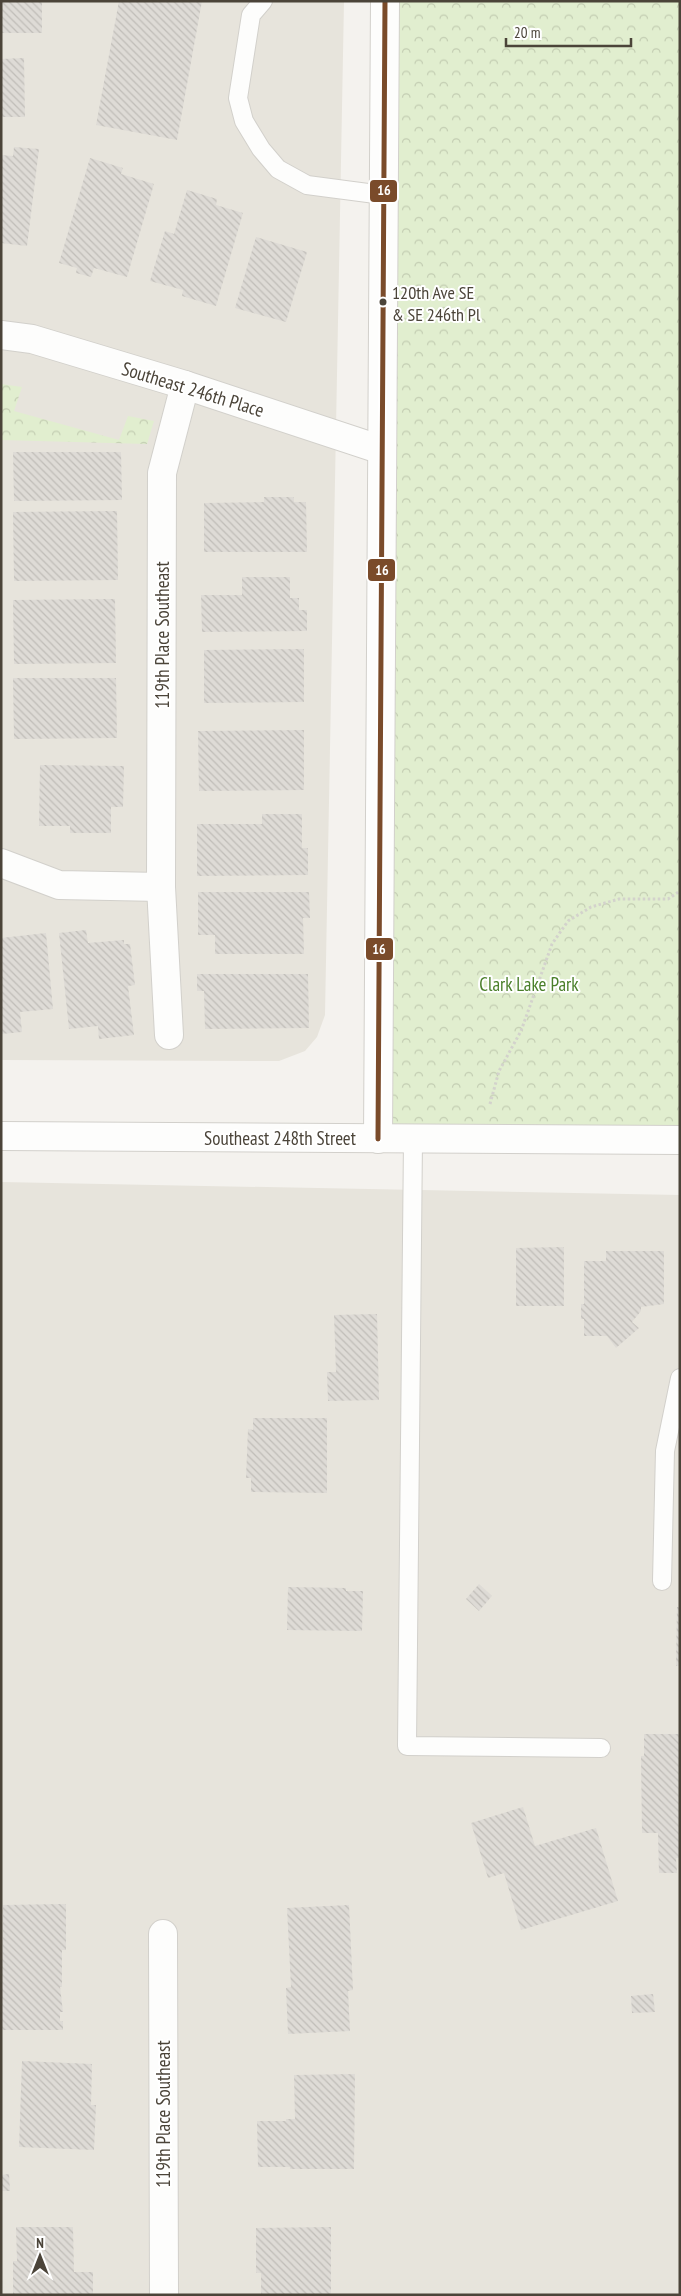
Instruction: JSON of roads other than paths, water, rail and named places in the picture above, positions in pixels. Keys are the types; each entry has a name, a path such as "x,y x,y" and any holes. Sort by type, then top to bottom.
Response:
{"street":[{"path":"378,1139 385,1"},
{"name":"Southeast 246th Place","path":"1,335 32,339 185,385 382,450"},
{"name":"119th Place Southeast","path":"169,1035 161,887 162,472 185,385"},
{"path":"1,863 58,885 161,887"},
{"name":"Southeast 248th Street","path":"1,1136 680,1140"},
{"name":"119th Place Southeast","path":"163,1934 164,2295"}],"lane":[{"path":"263,1 251,15 238,98 244,121 260,150 278,169 307,185 383,195"},
{"path":"413,1139 407,1746 601,1748"},
{"path":"662,1581 664,1451 680,1378"}],"place":[{"name":"120th Ave SE & SE 246th Pl","path":"383,302"}],"park label":[{"name":"Clark Lake Park","path":"529,984"}]}
